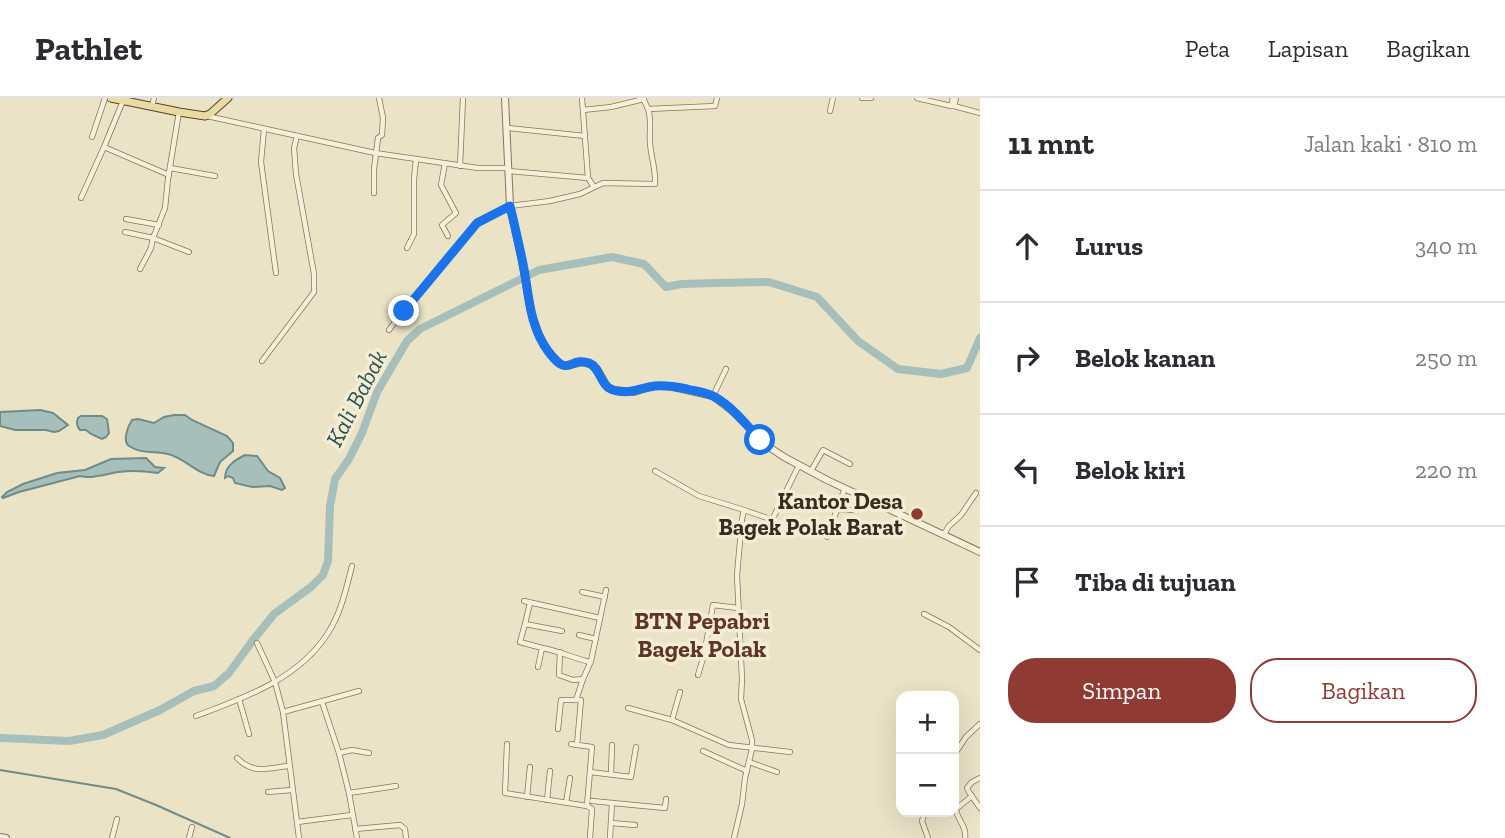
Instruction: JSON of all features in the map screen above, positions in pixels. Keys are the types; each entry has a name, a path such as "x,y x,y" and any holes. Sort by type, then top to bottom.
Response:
{"main road":[{"path":"111,98 153,102 179,112 205,116 228,98"}],"street":[{"path":"92,136 104,98"},
{"path":"460,166 463,98"},
{"path":"505,98 510,206 531,312 547,350 562,365 582,362 590,364 597,369 608,388 614,390 634,392 653,386 669,386 713,396 769,447 799,466 980,552"},
{"path":"582,98 588,178 594,187"},
{"path":"648,109 715,107 717,98"},
{"path":"830,111 833,98"},
{"path":"862,98 871,98"},
{"path":"917,98 980,113"},
{"path":"953,106 955,98"},
{"path":"389,330 477,223 510,206 570,197 609,183 655,184 650,140 651,120 644,99 583,110"},
{"path":"374,193 375,153 378,138 382,135 383,118 379,100"},
{"path":"81,198 123,101"},
{"path":"140,269 165,208 179,112"},
{"path":"205,116 375,153 460,166 588,178"},
{"path":"507,128 585,136"},
{"path":"264,129 261,162 276,273"},
{"path":"262,361 314,292 314,274 296,174 294,148 297,136"},
{"path":"104,147 170,171 215,176"},
{"path":"407,248 414,235 416,159"},
{"path":"445,163 440,185 456,213 442,225 448,236"},
{"path":"126,219 159,225"},
{"path":"125,232 153,238 189,252"},
{"path":"713,396 726,369"},
{"path":"811,471 823,450 850,464"},
{"path":"655,471 699,496 771,519 799,466"},
{"path":"827,537 845,488"},
{"path":"944,534 976,493"},
{"path":"734,838 752,749 751,732 741,705 738,565 744,510"},
{"path":"836,510 852,510"},
{"path":"196,716 275,682 312,653 329,632 344,596 352,566"},
{"path":"576,700 590,662 606,590"},
{"path":"582,592 605,597"},
{"path":"590,662 520,642 527,602 600,618"},
{"path":"698,676 713,605 738,608"},
{"path":"924,614 950,626 980,650"},
{"path":"524,624 562,631"},
{"path":"579,635 596,639"},
{"path":"257,643 275,682 283,712 299,838"},
{"path":"538,667 542,648"},
{"path":"561,652 559,675 573,680 583,679"},
{"path":"283,712 359,691"},
{"path":"672,720 680,692"},
{"path":"239,699 250,734"},
{"path":"558,729 561,700 581,700 574,744 592,747 587,806"},
{"path":"322,702 339,753 357,838"},
{"path":"628,708 672,720 724,744 790,752"},
{"path":"955,754 966,737 980,724"},
{"path":"507,744 505,793 587,806 592,809 590,838"},
{"path":"611,774 612,745"},
{"path":"590,772 631,777 636,747"},
{"path":"339,753 352,750 369,753"},
{"path":"703,751 747,771"},
{"path":"237,758 253,769 289,766"},
{"path":"749,762 777,772"},
{"path":"527,796 530,767"},
{"path":"547,800 550,771"},
{"path":"566,803 570,778"},
{"path":"980,778 968,786 968,792 980,808"},
{"path":"349,793 396,786"},
{"path":"268,792 292,790"},
{"path":"965,838 965,829 956,809 972,796"},
{"path":"592,801 665,808 666,799"},
{"path":"610,838 612,803"},
{"path":"297,822 352,815"},
{"path":"923,817 922,821 928,838"},
{"path":"112,838 117,819"},
{"path":"611,823 635,825"},
{"path":"355,829 400,825 405,829 406,838"},
{"path":"189,838 192,827"},
{"path":"0,837 6,838"}],"water":[{"path":"40,410 53,413 68,425 54,432 15,430 0,426 0,412"},
{"path":"174,415 185,415 227,436 233,443 233,451 220,462 214,476 174,456 138,450 127,444 126,433 132,420 154,423"},
{"path":"81,416 102,416 107,419 109,433 102,439 86,430 80,430 77,421"},
{"path":"245,455 257,456 268,471 280,478 285,488 252,487 235,483 233,478 228,476 225,478 234,461"},
{"path":"146,458 155,467 164,468 158,473 129,471 94,477 80,476 2,497 23,484 57,473 85,470 111,459"}],"waterway":[{"name":"Kali Babak","path":"0,738 69,741 103,735 160,710 194,691 214,686 229,673 274,614 323,575 328,561 330,506 335,479 349,459 377,392 407,341 420,329 539,270 612,257 644,264 666,287 682,284 769,282 817,297 858,341 898,369 941,374 967,368 980,338"},
{"path":"0,770 116,789 230,838"}],"place":[{"name":"Kantor Desa Bagek Polak Barat","path":"917,514"}],"district":[{"name":"BTN Pepabri Bagek Polak","path":"702,634"}],"route":[{"path":"404,311 477,223 510,206 533,321 547,350 560,365 587,362 597,369 608,388 614,390 634,392 653,386 669,386 713,396 730,409 760,440"}]}
